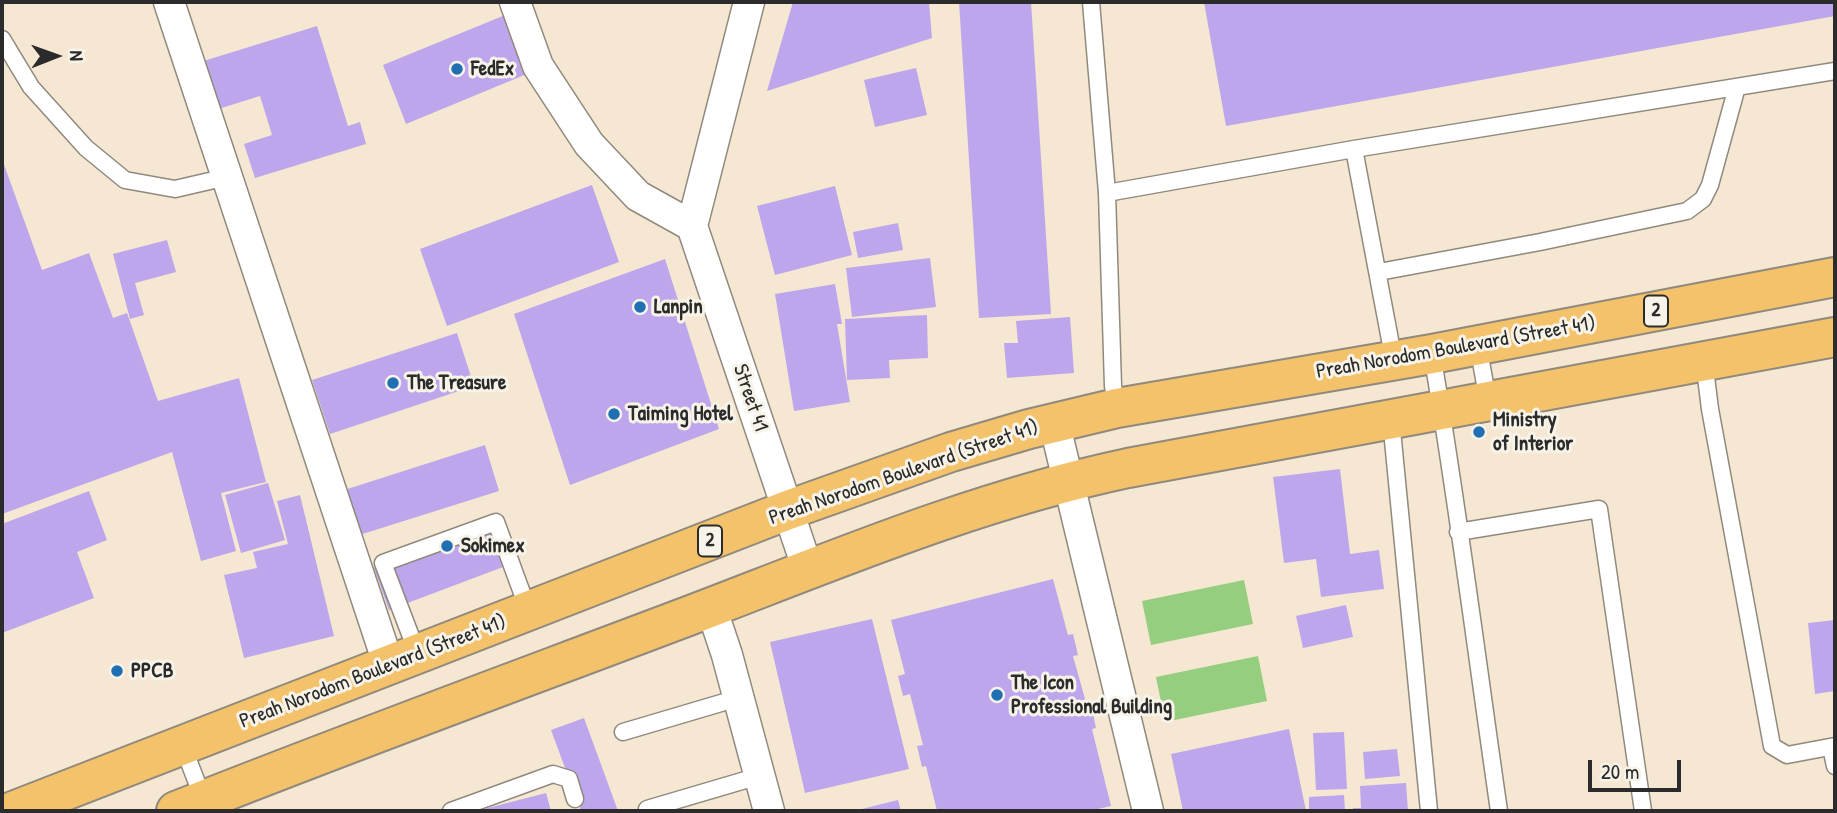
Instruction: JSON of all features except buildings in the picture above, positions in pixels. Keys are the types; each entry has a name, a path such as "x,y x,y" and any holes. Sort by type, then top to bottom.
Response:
{"main road":[{"name":"Preah Norodom Boulevard (Street 41)","path":"13,811 788,510 951,452 1054,422 1117,408 1394,361 1835,277"},
{"path":"196,808 808,570 975,509 1068,481 1835,337"}],"street":[{"path":"169,2 227,177 403,660"},
{"path":"515,2 538,66 589,144 638,196 692,226 750,2"},
{"name":"Street 41","path":"692,226 808,570"},
{"path":"1054,422 1148,811"},
{"path":"711,607 769,811"}],"lane":[{"path":"1091,2 1107,193 1113,386 1117,408"},
{"path":"2,39 32,87 86,148 125,180 175,189 227,177"},
{"path":"1107,193 1354,149 1835,71"},
{"path":"1378,272 1687,211 1703,199 1710,185 1737,87"},
{"path":"1354,149 1394,361"},
{"path":"1478,345 1488,401"},
{"path":"1432,354 1499,811"},
{"path":"1704,361 1710,409 1772,746 1787,755 1833,746 1835,766"},
{"path":"1391,421 1429,811"},
{"path":"1458,532 1599,509 1643,811"},
{"path":"403,660 383,564 496,522 529,612"},
{"path":"623,732 738,698"},
{"path":"182,744 196,808"},
{"path":"451,811 553,774 569,779 575,799"},
{"path":"647,809 759,776"}],"green space":[{"path":"1244,580 1253,624 1151,645 1142,601"},
{"path":"1258,656 1267,701 1165,722 1156,677"}],"place":[{"name":"FedEx","path":"457,69"},
{"name":"Lanpin","path":"640,307"},
{"name":"The Treasure","path":"393,383"},
{"name":"Taiming Hotel","path":"614,414"},
{"name":"Ministry of Interior","path":"1479,432"},
{"name":"Sokimex","path":"447,546"},
{"name":"PPCB","path":"117,671"},
{"name":"The Icon Professional Building","path":"997,695"}]}
